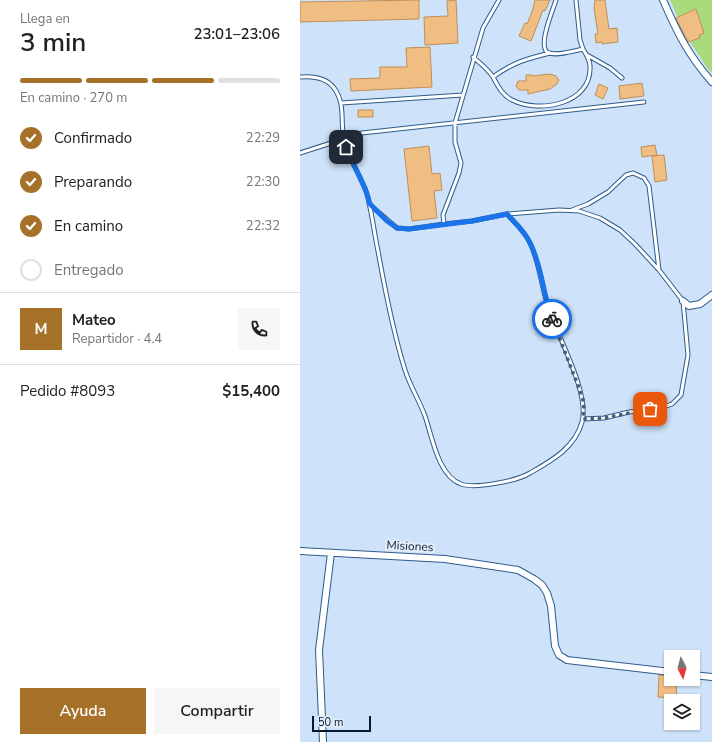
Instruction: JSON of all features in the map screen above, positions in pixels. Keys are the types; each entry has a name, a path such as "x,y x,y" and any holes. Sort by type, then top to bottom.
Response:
{"street":[{"path":"662,0 691,57 712,82"},
{"path":"683,301 689,306 700,304 712,295"},
{"name":"Misiones","path":"300,551 445,559 518,570 534,579 547,593 551,606 555,646 559,655 567,660 664,671"},
{"path":"323,742 319,650 331,552"},
{"path":"700,676 712,677"}],"lane":[{"path":"444,224 443,215 459,173 461,163 455,142 455,123 483,28 499,0"},
{"path":"550,53 546,52 543,46 544,38 556,0"},
{"path":"473,58 483,65 503,93 512,100 529,105 550,105 569,101 580,94 589,78 590,64 580,40 576,0"},
{"path":"493,77 508,66 524,59 550,53 583,49"},
{"path":"586,54 610,68 622,78"},
{"path":"300,77 316,77 333,85 338,94 343,112 343,139 366,191 370,204 385,286 404,368 425,415 440,463 452,478 461,484 475,485 502,483 524,477 547,463 574,441 583,419 584,403 547,305 536,259 530,243 523,232 507,214"},
{"path":"341,103 463,95"},
{"path":"300,153 362,133 644,102"},
{"path":"571,210 588,204 608,192 626,175 633,173 644,178 649,186 659,270"},
{"path":"370,204 387,221 397,228 409,229 472,221 507,214 571,210 579,211 600,218 620,230 635,244 659,270 683,301 688,355 680,395 672,404 658,408 629,412 604,418 583,419"}],"green space":[{"path":"670,0 712,0 712,73 686,36"}],"building":[{"path":"419,0 419,19 300,22 300,2"},
{"path":"456,0 458,43 425,45 424,17 448,16 447,1"},
{"path":"535,0 550,0 545,11 543,10 531,41 519,36 525,23 527,24"},
{"path":"595,0 605,0 609,29 617,28 618,42 602,44 602,42 596,43 595,34 598,34 594,8"},
{"path":"696,9 704,33 699,35 700,38 688,42 676,18"},
{"path":"430,47 432,87 351,91 350,79 380,78 380,67 407,67 406,48"},
{"path":"550,74 556,76 559,80 557,84 550,89 528,94 528,90 519,90 516,86 518,81 526,81 526,75 532,76"},
{"path":"642,83 644,96 620,99 619,86"},
{"path":"599,84 608,88 603,99 595,95"},
{"path":"358,110 373,110 373,117 358,117"},
{"path":"655,145 657,155 642,157 641,147"},
{"path":"429,146 432,174 440,173 442,190 434,191 437,218 412,221 404,149"},
{"path":"664,155 667,180 655,182 652,156"},
{"path":"659,675 664,675 664,686 677,686 676,694 664,694 664,697 658,697"}],"way so far":[{"path":"552,319 584,403 583,419 604,418 650,409"}],"route":[{"path":"346,147 366,191 370,204 387,221 397,228 409,229 472,221 507,214 523,232 530,243 536,259 547,305 552,319"}]}
